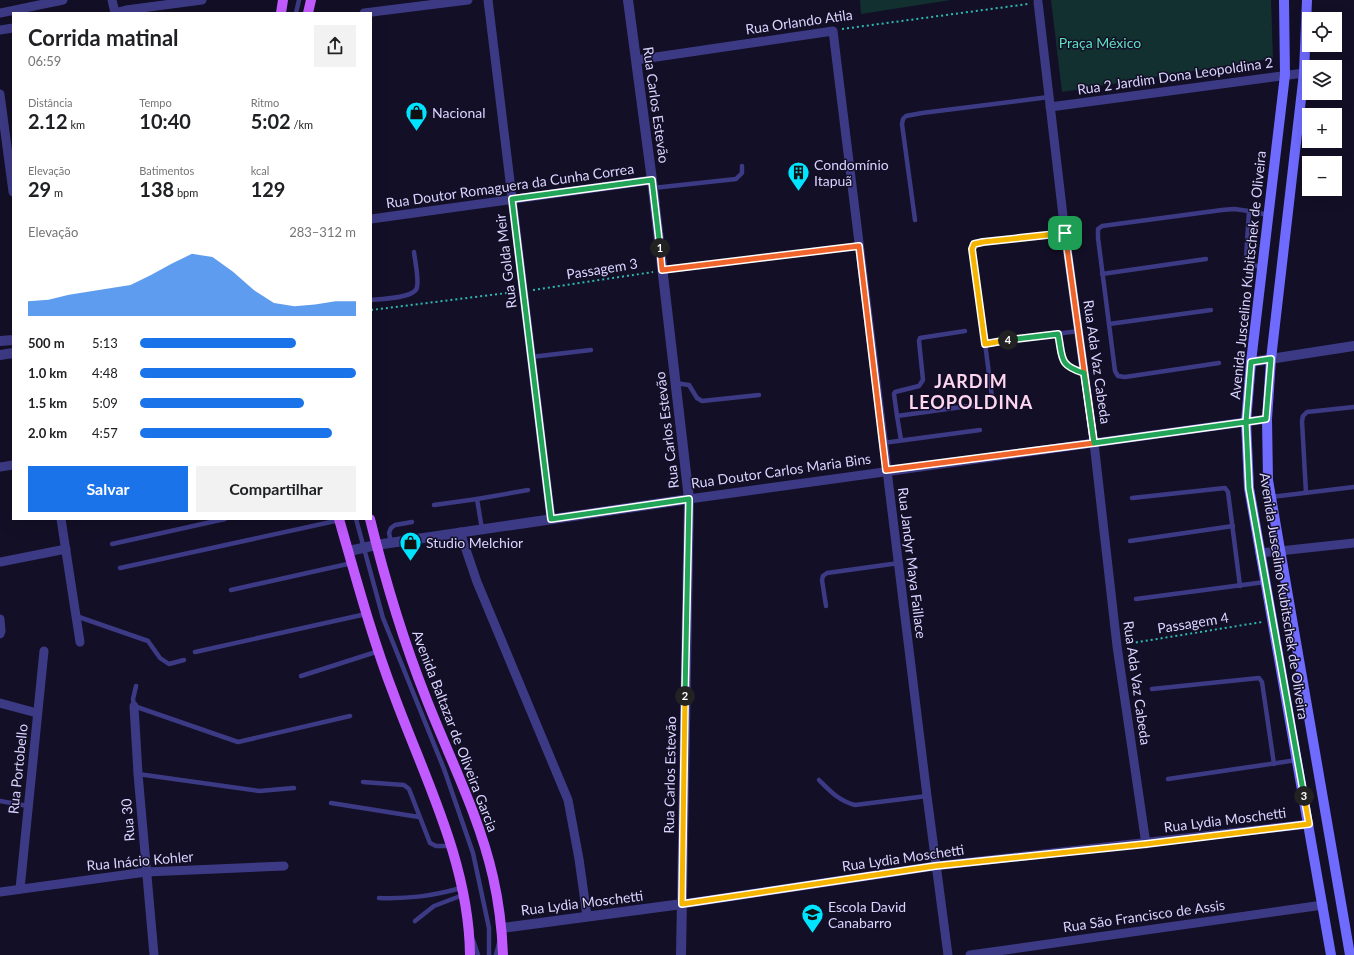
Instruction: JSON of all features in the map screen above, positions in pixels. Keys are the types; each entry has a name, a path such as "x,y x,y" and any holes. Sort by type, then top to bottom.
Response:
{"main road":[{"path":"281,12 284,0"},
{"path":"308,12 311,0"},
{"name":"Avenida Juscelino Kubitschek de Oliveira","path":"1284,0 1285,75 1251,362 1246,422 1249,488 1331,955"},
{"name":"Avenida Juscelino Kubitschek de Oliveira","path":"1304,60 1306,0"},
{"name":"Avenida Juscelino Kubitschek de Oliveira","path":"1302,90 1271,359 1266,419 1268,480 1350,955"},
{"path":"340,520 366,614 379,652 396,701 446,828 470,930 470,955"},
{"name":"Avenida Baltazar de Oliveira Garcia","path":"370,520 397,616 425,697 476,819 493,876 502,928 503,955"}],"street":[{"path":"0,13 63,0"},
{"path":"112,0 114,12"},
{"path":"126,0 126,12 202,0"},
{"path":"372,12 468,0"},
{"name":"Rua Golda Meir","path":"488,0 551,519"},
{"name":"Rua Carlos Estevão","path":"628,0 653,184 689,499 682,955"},
{"name":"Rua Ada Vaz Cabeda","path":"1038,2 1065,233 1094,443 1117,646 1146,844"},
{"path":"0,30 12,28"},
{"name":"Rua Orlando Atila","path":"636,60 833,31"},
{"name":"Rua Jandyr Maya Faillace","path":"833,31 935,866 948,955"},
{"name":"Rua 2 Jardim Dona Leopoldina 2","path":"1050,107 1302,73"},
{"path":"0,94 12,184"},
{"name":"Rua Doutor Romaguera da Cunha Correa","path":"372,219 512,199 653,184"},
{"path":"0,341 12,340"},
{"path":"1251,362 1354,346"},
{"path":"0,355 12,353"},
{"name":"Rua Doutor Carlos Maria Bins","path":"349,551 376,544 886,470 1266,419"},
{"path":"0,467 12,466"},
{"path":"62,520 80,642"},
{"path":"460,532 477,582 568,800 579,859 587,916"},
{"path":"1260,553 1354,542"},
{"path":"0,562 66,549"},
{"path":"0,619 0,634"},
{"name":"Rua Portobello","path":"20,889 44,651"},
{"path":"0,703 37,713"},
{"name":"Rua 30","path":"134,706 138,774 154,955"},
{"name":"Rua Lydia Moschetti","path":"502,928 682,904 935,866 1146,844 1309,824"},
{"name":"Rua Inácio Kohler","path":"0,892 146,872 284,866"},
{"name":"Rua São Francisco de Assis","path":"970,955 1323,905"}],"lane":[{"path":"296,12 299,0"},
{"path":"915,220 902,119 906,116 922,113 1049,97"},
{"path":"653,184 736,179 742,173 742,166"},
{"path":"1219,363 1125,377 1118,376 1115,371 1102,274 1098,229 1102,226 1234,209 1268,215"},
{"path":"1249,211 1246,259 1248,263 1256,267 1263,268"},
{"path":"992,397 972,249 974,244 1065,233"},
{"path":"372,300 408,296 414,293 418,288 414,252"},
{"path":"1102,274 1206,259"},
{"path":"1109,324 1211,310"},
{"path":"901,440 894,394 895,392 919,386 923,380 919,341 920,338 965,331"},
{"path":"985,344 1079,331"},
{"path":"1058,334 1064,364 1071,369 1084,373"},
{"path":"531,357 591,350"},
{"path":"675,384 689,385 697,398 702,401 759,395"},
{"path":"897,416 976,405"},
{"path":"1306,493 1302,422 1303,416 1307,412 1354,407"},
{"path":"883,443 980,430"},
{"path":"1271,497 1354,487"},
{"path":"1132,498 1225,488 1228,492 1240,586"},
{"path":"434,505 528,490"},
{"path":"476,499 482,529"},
{"path":"112,544 220,520"},
{"path":"120,568 340,520"},
{"path":"356,520 383,618 444,769 473,853 489,928 489,955"},
{"path":"391,542 389,533 391,528 395,525 412,522"},
{"path":"1130,541 1233,526"},
{"path":"231,590 352,563"},
{"path":"826,606 822,580 823,576 827,573 899,563"},
{"path":"1136,599 1265,582"},
{"path":"195,652 366,614"},
{"path":"76,616 148,641 160,658 169,664 184,660"},
{"path":"301,676 379,652"},
{"path":"1152,689 1259,678 1262,682 1274,764"},
{"path":"136,686 133,699 134,706 238,742 350,716"},
{"path":"1168,779 1297,760"},
{"path":"138,774 259,791 294,788"},
{"path":"819,780 846,803 855,805 927,796"},
{"path":"363,782 404,785 409,789 430,843 436,846 451,846"},
{"path":"0,801 28,806"},
{"path":"331,803 419,817"},
{"path":"378,898 415,898 462,891"},
{"path":"415,921 434,906 462,891"},
{"path":"496,955 502,928"},
{"path":"470,930 478,955"}],"path":[{"name":"Rua Orlando Atila","path":"833,31 1038,2"},
{"name":"Passagem 3","path":"372,310 524,291 662,270 859,246"},
{"name":"Passagem 4","path":"1117,646 1272,620"}],"green space":[{"path":"860,0 951,0 861,14"},
{"name":"Praça México","path":"1051,0 1271,0 1273,58 1062,92"}],"place":[{"name":"Nacional","path":"417,132"},
{"name":"Condomínio Itapuã","path":"799,192"},
{"name":"Studio Melchior","path":"410,562"},
{"name":"Escola David Canabarro","path":"812,934"}],"district":[{"name":"JARDIM LEOPOLDINA","path":"971,392"}],"route":[{"path":"1065,233 974,244 972,249 984,337 985,344 1058,334 1064,364 1071,369 1084,373 1094,443 1246,422 1266,419 1271,359 1251,362 1246,422 1249,488 1309,824 1146,844 935,866 682,904 689,499 551,519 512,199 652,180 662,270 859,246 886,470 1094,443 1065,233"}]}
